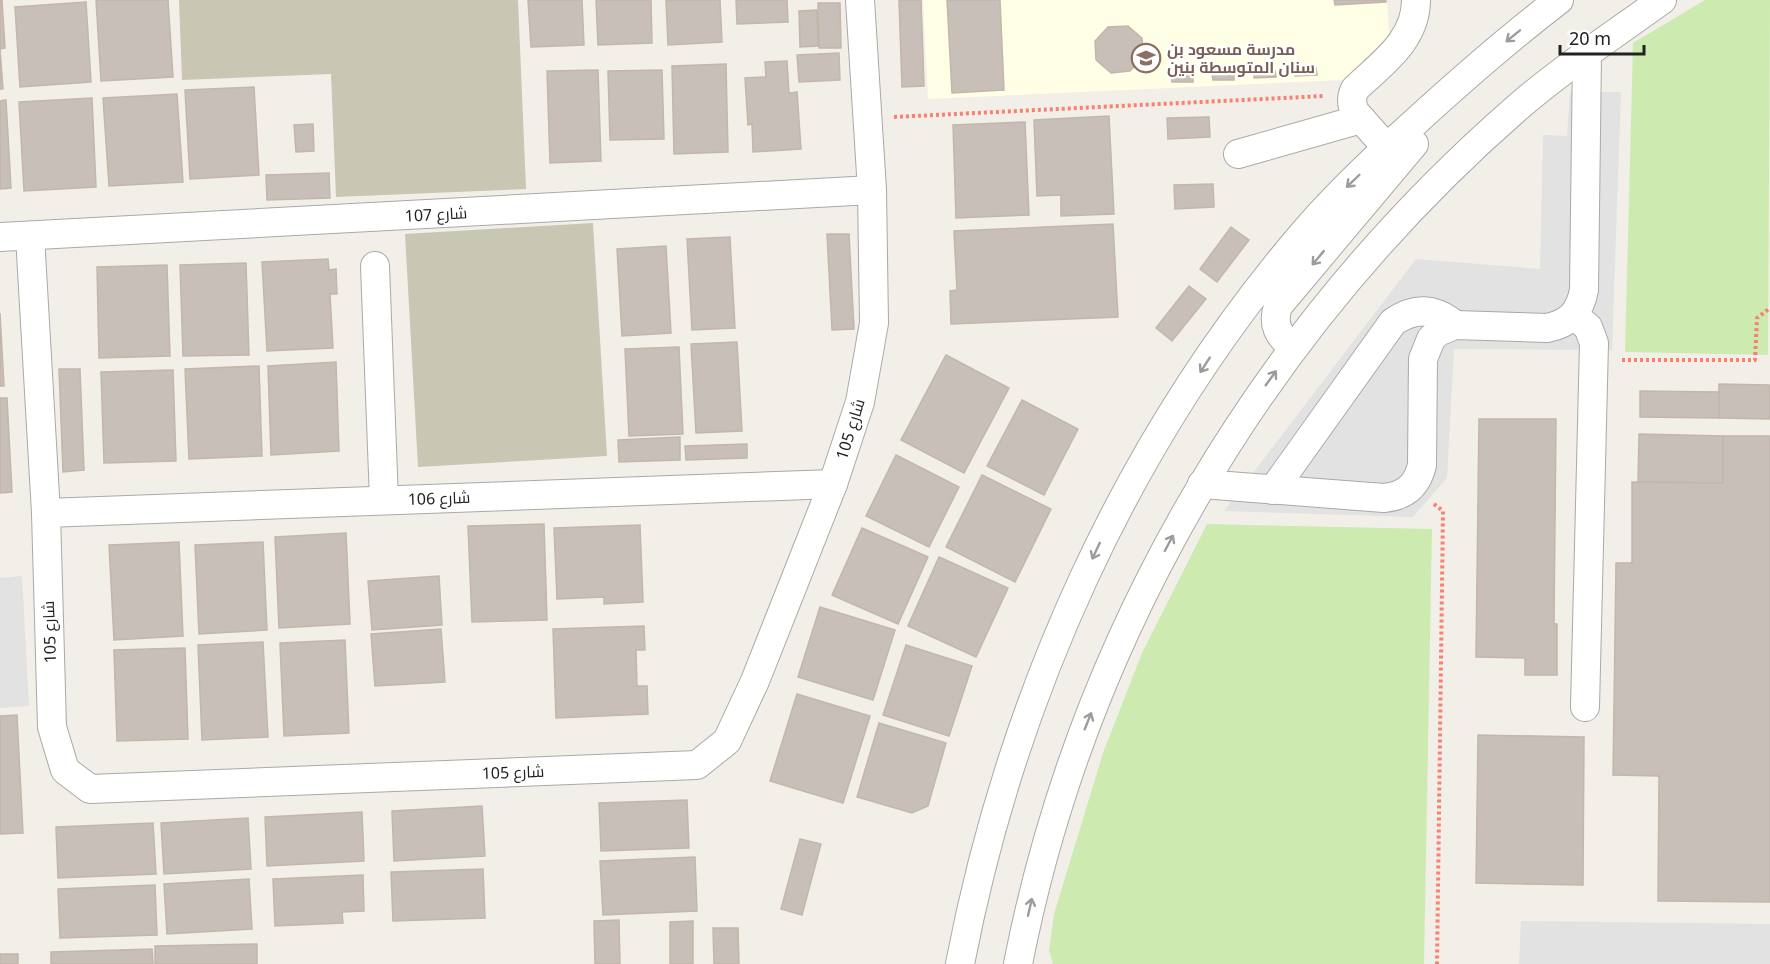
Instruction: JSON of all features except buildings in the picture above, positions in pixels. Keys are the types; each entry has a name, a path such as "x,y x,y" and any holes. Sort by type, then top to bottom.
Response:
{"street":[{"name":"شارع 105","path":"30,236 46,513 52,727 65,770 90,789 697,765 727,741 755,681 832,483 860,402 874,323 872,190 860,0"},
{"path":"1387,148 1356,107 1355,89 1401,45 1408,35 1416,0"},
{"path":"960,964 980,871 998,803 1020,736 1095,551 1125,492 1158,436 1227,331 1263,282 1341,192 1475,67 1559,0"},
{"path":"1019,963 1040,868 1059,801 1082,736 1131,619 1202,484 1262,391 1353,274 1390,231 1455,165 1520,106 1662,0"},
{"path":"1202,484 1384,498 1405,493 1419,477 1422,465 1423,359 1426,348 1438,332 1455,325 1547,328 1557,326 1574,316 1584,290 1587,54"},
{"path":"1294,348 1279,334 1275,325 1278,306 1441,113 1475,67"},
{"path":"1238,154 1356,107"},
{"name":"شارع 107","path":"0,237 872,190"},
{"path":"375,266 384,500"},
{"path":"1273,490 1393,322 1416,310 1427,310 1437,313 1455,325"},
{"path":"1574,316 1582,320 1592,335 1594,360 1586,707"},
{"name":"شارع 106","path":"46,513 832,483"}],"path":[{"path":"868,118 1356,107"},
{"path":"1594,360 1755,360 1757,318 1770,308"},
{"path":"1413,486 1443,511 1437,964"}],"shaded area":[{"path":"179,0 518,0 526,189 336,197 331,74 182,80"},
{"name":"مدرسة مسعود بن سنان المتوسطة بنين","path":"923,0 1387,0 1389,36 1343,80 928,99"},
{"path":"1570,92 1621,92 1612,350 1454,349 1447,478 1413,517 1224,511 1416,259 1540,269 1543,135 1567,136"},
{"path":"593,223 607,456 418,467 405,234"},
{"path":"22,576 29,706 0,708 0,578"},
{"path":"1521,921 1770,924 1770,964 1519,964"}],"green space":[{"path":"1705,0 1770,0 1768,355 1625,352 1633,43"},
{"path":"1207,524 1432,529 1424,964 1053,964 1049,950 1054,914 1103,753 1142,653"}],"place":[{"name":"مدرسة مسعود بن سنان المتوسطة بنين","path":"1146,58"}]}
